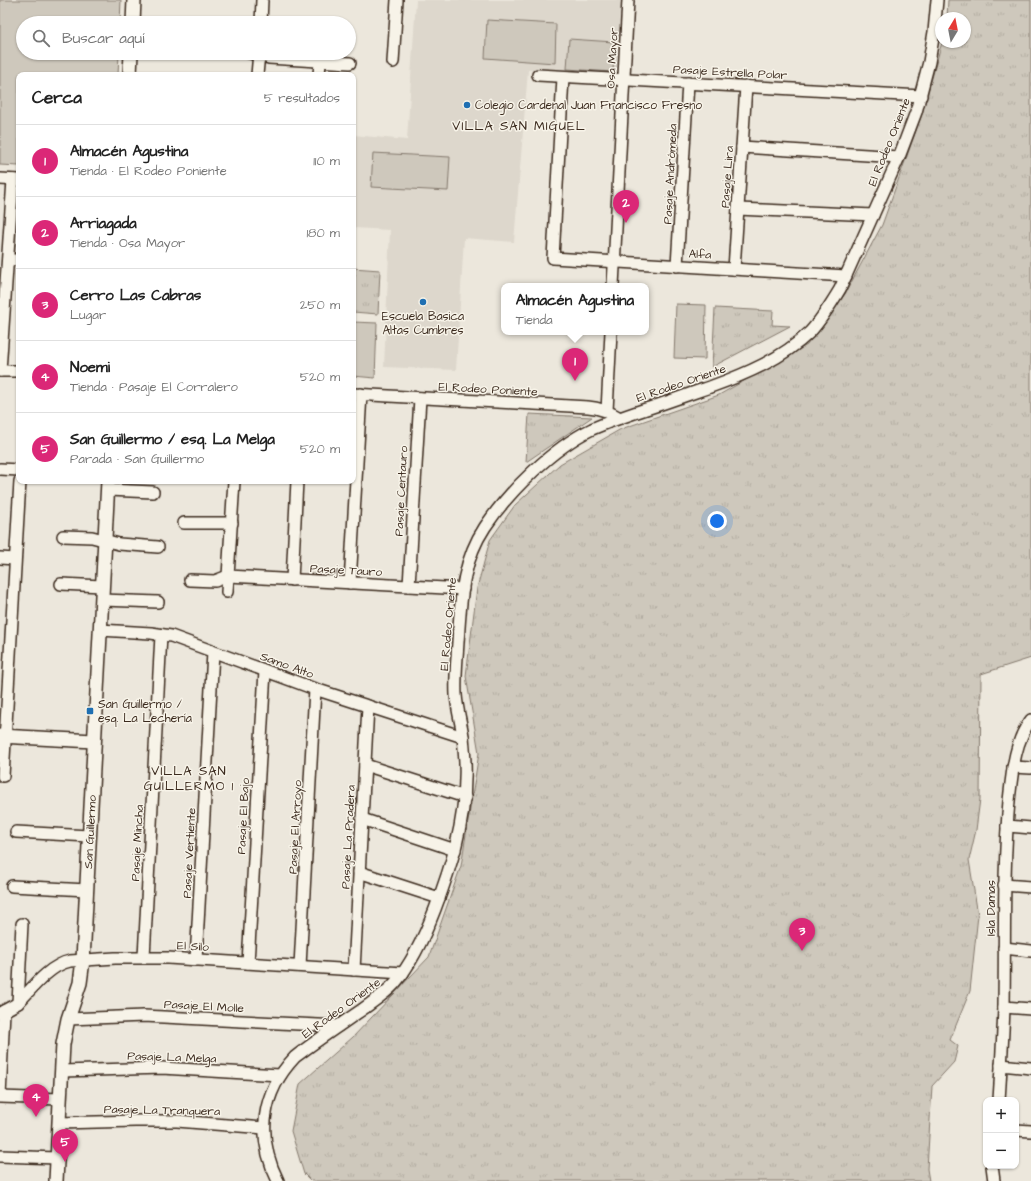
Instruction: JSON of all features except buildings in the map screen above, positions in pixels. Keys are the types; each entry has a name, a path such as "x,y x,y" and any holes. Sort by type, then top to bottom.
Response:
{"street":[{"path":"133,16 134,0"},
{"path":"261,16 262,0"},
{"path":"393,62 397,0"},
{"name":"Osa Mayor","path":"613,283 628,0"},
{"name":"El Rodeo Oriente","path":"278,1181 272,1169 267,1151 264,1128 266,1109 280,1075 295,1058 383,995 397,981 422,940 439,898 455,850 464,797 465,764 463,737 456,693 463,589 468,562 485,527 510,497 545,462 565,446 592,429 753,370 771,361 798,342 819,322 833,301 846,276 909,131 921,96 931,47 937,0"},
{"path":"130,72 131,60"},
{"path":"257,60 258,72"},
{"path":"294,60 350,62"},
{"path":"319,72 320,62"},
{"name":"Pasaje Estrella Polar","path":"538,75 921,96"},
{"name":"Alfa","path":"563,77 553,258 846,276"},
{"name":"Pasaje Andrómeda","path":"677,266 688,83"},
{"name":"Pasaje Lira","path":"734,269 746,86"},
{"path":"742,147 898,157"},
{"path":"0,179 16,180 14,260 0,371 16,371"},
{"path":"738,208 873,215"},
{"path":"607,411 611,335"},
{"path":"356,421 357,394"},
{"name":"El Rodeo Poniente","path":"357,394 588,407 607,411 620,418"},
{"name":"Pasaje Centauro","path":"409,586 420,398"},
{"path":"0,469 16,470"},
{"path":"3,776 5,644 15,558 20,484"},
{"path":"227,592 234,484"},
{"path":"292,580 297,484"},
{"path":"350,583 354,484"},
{"path":"108,485 153,492"},
{"name":"San Guillermo","path":"56,1181 63,1044 68,1019 80,983 83,960 108,485"},
{"path":"184,522 232,524"},
{"path":"63,536 92,536 119,544 158,547"},
{"path":"0,558 15,558"},
{"name":"Pasaje Tauro","path":"190,580 215,581 228,576 463,589"},
{"path":"61,584 102,586"},
{"path":"102,600 158,602"},
{"name":"Samo Alto","path":"100,630 171,636 315,689 463,737"},
{"name":"Pasaje Mincha","path":"144,957 161,635"},
{"name":"Pasaje Vertiente","path":"196,960 214,652"},
{"name":"Pasaje El Bajo","path":"248,963 265,671"},
{"name":"Pasaje El Arroyo","path":"300,966 315,689"},
{"name":"Pasaje La Pradera","path":"354,970 368,706"},
{"name":"Isla Damas","path":"999,1097 1004,1007 1004,885 1007,826 1013,767 1024,730 1031,720"},
{"path":"3,736 94,741"},
{"path":"365,764 464,797"},
{"path":"1013,767 1031,768"},
{"path":"362,819 455,850"},
{"path":"1007,826 1031,828"},
{"path":"16,832 89,836"},
{"path":"359,872 439,898"},
{"path":"1004,885 1031,887"},
{"path":"12,886 87,890"},
{"path":"18,1003 22,924"},
{"path":"1004,948 1031,950"},
{"name":"El Silo","path":"2,1012 18,1003 53,967 64,962 83,960 144,957 403,973"},
{"path":"1004,1007 1031,1009"},
{"path":"2,1012 0,1096 60,1099"},
{"name":"Pasaje El Molle","path":"68,1019 121,1016 166,1017 338,1026"},
{"path":"1001,1065 1031,1068"},
{"name":"Pasaje La Melga","path":"62,1071 162,1068 280,1075"},
{"name":"Pasaje La Tranquera","path":"59,1123 170,1121 264,1128"},
{"path":"1019,1130 1031,1131"},
{"path":"0,1156 57,1158"},
{"path":"992,1169 994,1181"}],"shaded area":[{"name":"Colegio Cardenal Juan Francisco Fresno","path":"416,0 622,0 618,75 528,70 514,242 464,238 456,370 384,367 390,230 356,228 356,135 407,140"}],"green space":[{"path":"0,0 121,0 120,16 16,16 16,60 119,60 118,72 16,72 16,166 0,165"},
{"path":"948,0 1031,0 1031,658 981,674 980,799 976,830 969,860 978,915 970,991 950,1040 958,1046 954,1062 932,1086 927,1169 929,1181 311,1181 304,1174 291,1131 300,1084 353,1037 429,957 461,866 479,753 466,676 477,588 490,540 515,505 560,464 621,429 719,395 807,345 845,294 882,225 922,114 940,48 971,48 971,12 947,12"},
{"path":"487,20 556,24 555,63 485,58"},
{"path":"569,39 614,42 613,72 567,69"},
{"path":"373,153 450,157 448,191 371,187"},
{"path":"356,268 380,270 378,314 356,312"},
{"path":"676,304 706,305 705,359 674,358"},
{"path":"715,308 773,311 772,325 790,326 712,367"},
{"path":"356,322 377,323 375,378 356,376"},
{"path":"529,414 592,417 526,462"}],"place":[{"name":"Colegio Cardenal Juan Francisco Fresno","path":"467,105"},
{"name":"Arriagada","path":"626,223"},
{"name":"Escuela Basica Altas Cumbres","path":"423,302"},
{"name":"Almacén Agustina","path":"575,381"},
{"name":"San Guillermo / esq. La Lechería","path":"90,711"},
{"name":"Cerro Las Cabras","path":"802,951"},
{"name":"Noemi","path":"36,1117"},
{"name":"San Guillermo / esq. La Melga","path":"65,1162"}],"district":[{"name":"VILLA SAN MIGUEL","path":"519,125"},
{"name":"VILLA SAN GUILLERMO 1","path":"189,778"}]}
